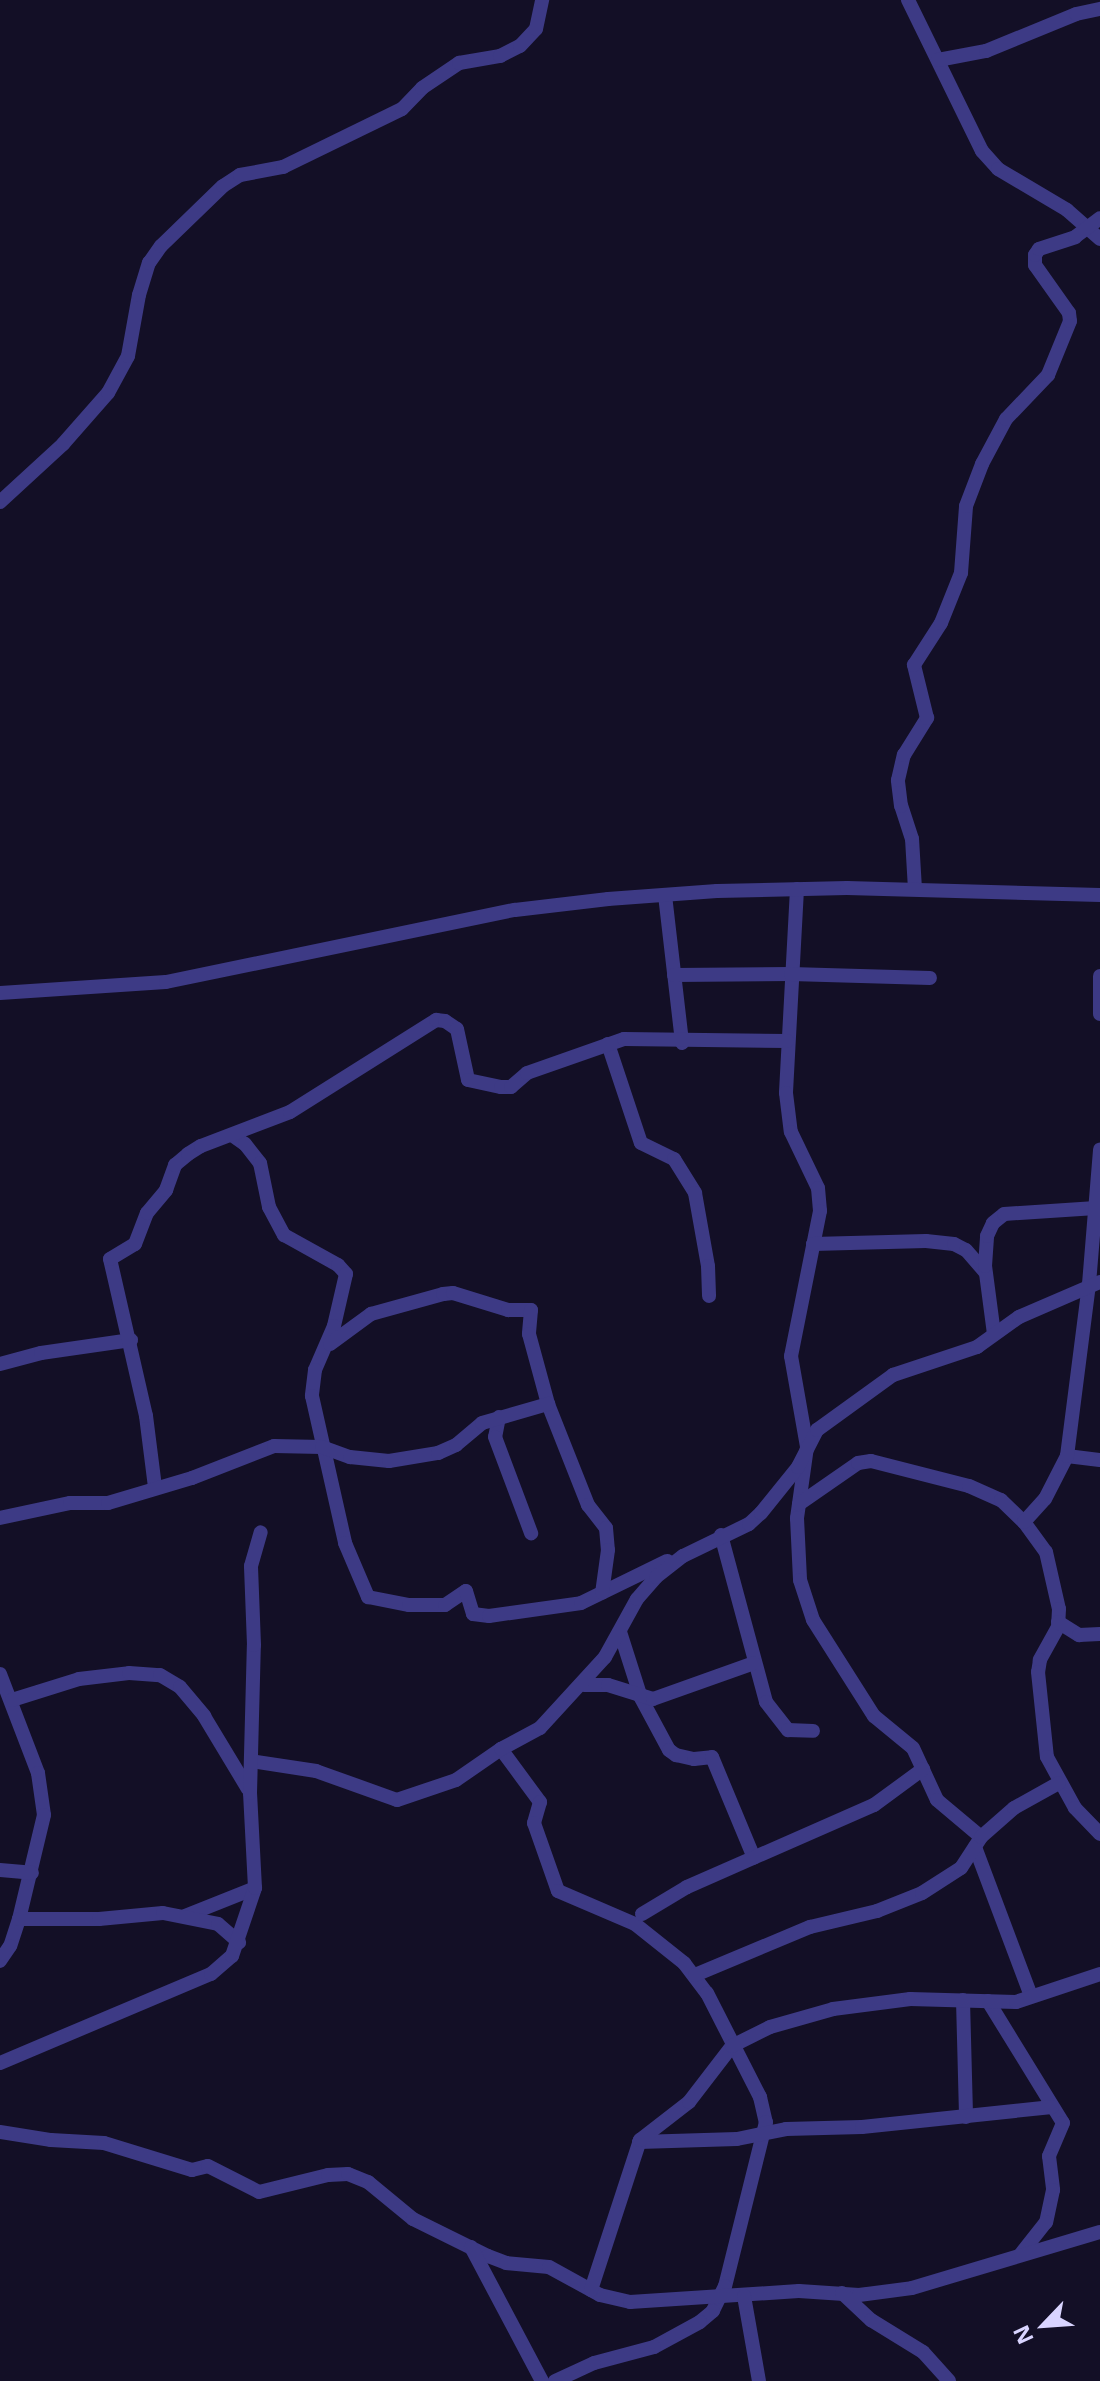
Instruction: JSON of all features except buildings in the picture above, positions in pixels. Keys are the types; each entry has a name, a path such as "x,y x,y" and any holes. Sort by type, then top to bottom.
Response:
{"street":[{"path":"0,502 63,444 108,393 128,356 139,295 149,263 161,246 223,186 240,175 283,167 402,109 422,88 459,63 482,61 520,46 536,29 542,0"},
{"path":"908,0 982,151 998,169 1095,222 1100,239"},
{"path":"938,60 986,51 1076,14 1100,9"},
{"path":"915,889 912,839 901,806 898,780 904,755 927,718 914,665 941,623 961,573 966,506 982,464 1006,419 1048,375 1070,321 1069,313 1033,259 1039,249 1065,242 1095,222"},
{"path":"797,889 786,1093 790,1129 820,1194 791,1356 807,1447 799,1504 797,1560 813,1620 874,1716 911,1745 933,1796 978,1842 1031,1996"},
{"path":"0,993 166,982 515,910 665,895 797,889 915,889 1100,895"},
{"path":"665,895 682,1043"},
{"path":"674,975 930,978"},
{"path":"1100,976 1100,1014"},
{"path":"155,1487 131,1340 110,1259 135,1244 147,1213 166,1190 175,1165 201,1146 290,1112 436,1020 445,1021 457,1029 464,1072 476,1085 511,1087 527,1073 608,1044 644,1037 682,1043 787,1041"},
{"path":"608,1044 641,1143 674,1159 695,1193 705,1244 709,1296"},
{"path":"232,1135 260,1163 269,1207 284,1235 338,1265 346,1274 338,1312 312,1382 313,1409 345,1543 369,1598 409,1605 445,1605 466,1591 471,1612 480,1617 581,1603 683,1556 749,1524 798,1467 814,1433 893,1375 977,1347 1019,1317 1095,1283"},
{"path":"1024,1522 1045,1499 1067,1456 1095,1283 1100,1149"},
{"path":"994,1334 985,1272 987,1236 999,1217 1096,1208"},
{"path":"813,1244 926,1241 954,1244 969,1253 985,1272"},
{"path":"324,1350 371,1314 443,1294 453,1293 508,1310 529,1310 532,1315 529,1334 548,1404 588,1505 606,1528 608,1550 602,1593"},
{"path":"0,1364 41,1353 131,1340"},
{"path":"0,1518 70,1503 108,1503 192,1478 263,1448 322,1447 350,1457 407,1459 449,1449 478,1425 548,1404"},
{"path":"499,1417 495,1437 531,1533"},
{"path":"1067,1456 1100,1460"},
{"path":"799,1504 856,1464 871,1461 969,1486 1001,1500 1024,1522 1046,1552 1058,1600 1058,1622 1040,1660 1038,1687 1045,1750 1059,1783 1100,1834"},
{"path":"0,2063 218,1971 239,1942 255,1888 250,1793 254,1645 251,1566 261,1532"},
{"path":"721,1535 763,1696 788,1730 813,1731"},
{"path":"251,1761 316,1771 400,1800 456,1780 501,1749 544,1725 605,1657 641,1594 683,1556"},
{"path":"1058,1622 1079,1635 1100,1634"},
{"path":"620,1632 641,1698 670,1753 696,1759 712,1757 754,1858"},
{"path":"584,1685 608,1685 641,1698 662,1697 754,1663"},
{"path":"12,1700 79,1679 129,1673 160,1675 180,1687 204,1716 250,1793"},
{"path":"0,1674 38,1773 44,1802 43,1830 32,1873 10,1946 0,1961"},
{"path":"501,1749 540,1802 534,1823 558,1891 635,1924 669,1948 695,1975 760,2097 766,2122 721,2298 700,2322 654,2347 594,2363 555,2381"},
{"path":"642,1914 687,1887 874,1805 923,1769"},
{"path":"695,1975 810,1927 877,1911 907,1900 961,1868 978,1842 1014,1808 1059,1783"},
{"path":"0,1870 32,1873"},
{"path":"185,1916 255,1888"},
{"path":"19,1919 99,1919 163,1913 218,1924 239,1942"},
{"path":"591,2290 639,2142 689,2102 732,2046 779,2024 833,2009 910,1999 1016,2002 1100,1974"},
{"path":"963,2000 966,2117"},
{"path":"988,2001 1063,2124 1049,2156 1052,2197 1043,2228 1016,2258"},
{"path":"639,2142 737,2139 765,2132 966,2117 1052,2107"},
{"path":"0,2132 51,2140 104,2143 192,2170 208,2166 259,2192 328,2175 348,2174 368,2182 413,2219 501,2261 549,2267 591,2290 630,2302 842,2292 869,2294 912,2288 1100,2232"},
{"path":"471,2247 542,2381"},
{"path":"842,2292 871,2320 923,2352 949,2381"},
{"path":"744,2296 759,2381"}]}
